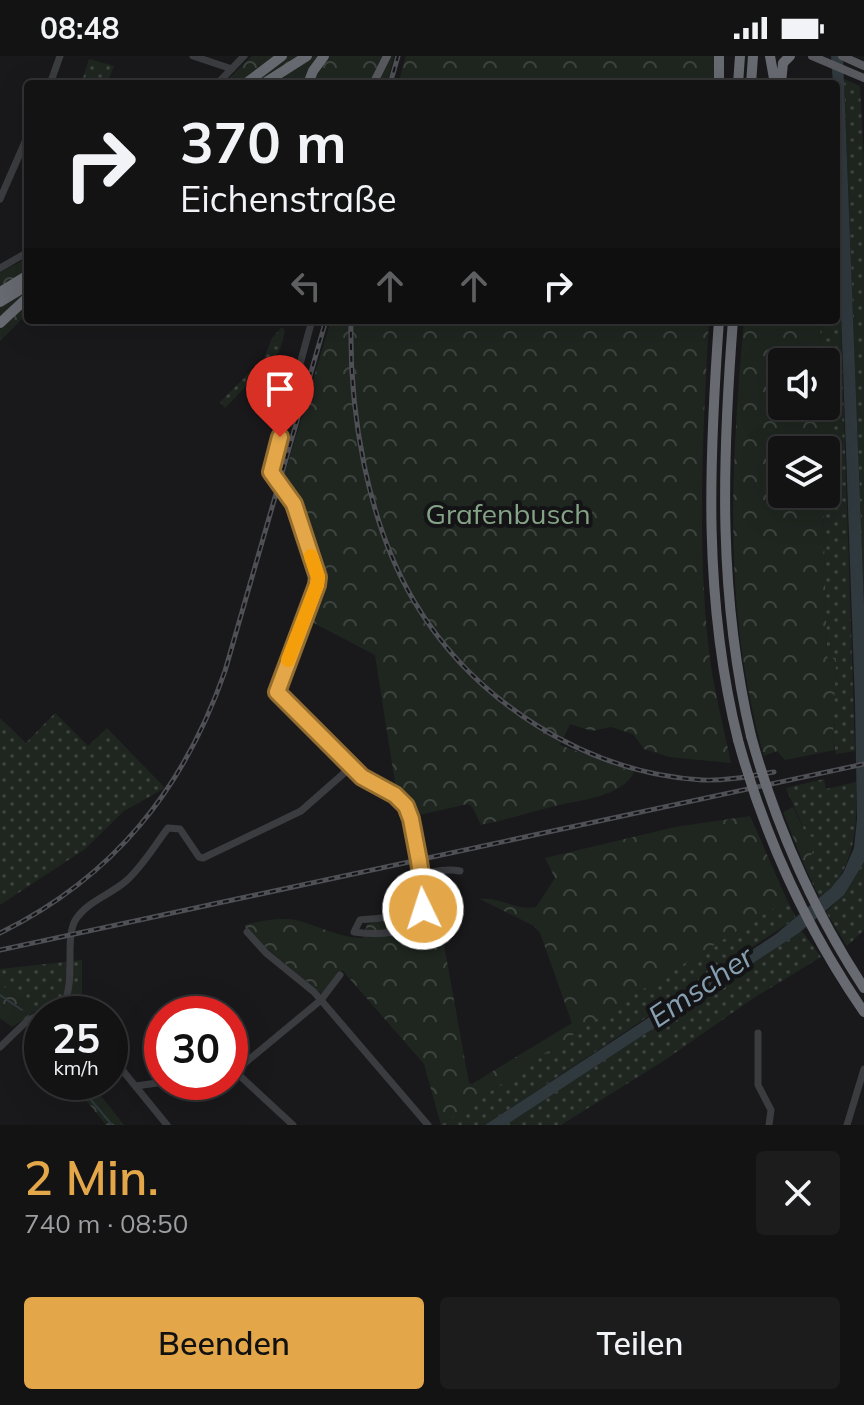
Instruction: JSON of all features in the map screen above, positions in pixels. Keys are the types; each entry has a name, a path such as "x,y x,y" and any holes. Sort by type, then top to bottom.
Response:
{"highway":[{"path":"250,80 282,56"},
{"path":"269,80 307,56"},
{"path":"309,80 324,56"},
{"path":"738,80 740,56"},
{"path":"751,80 753,56"},
{"path":"773,56 778,80"},
{"path":"780,80 782,66 790,56"},
{"path":"719,57 719,80"},
{"path":"0,292 24,277"},
{"path":"0,302 24,287"},
{"path":"0,323 24,301"},
{"path":"719,324 711,450 712,566 721,657 738,740 762,819 790,886 827,956 864,1012"},
{"path":"733,324 725,449 725,566 730,628 751,736 775,814 801,878 864,988"}],"main road":[{"path":"375,80 387,56"},
{"path":"812,56 862,78"},
{"path":"842,56 862,65"}],"street":[{"path":"51,80 60,56"},
{"path":"193,56 232,69"},
{"path":"221,80 244,56"},
{"path":"0,199 24,144"},
{"path":"0,268 24,254"},
{"path":"311,324 271,471 294,504 318,581 277,692 351,767 395,795 410,814 415,837 423,885 423,909 411,925 384,933 354,932 360,920 389,914 404,885 411,879 443,871 460,871"},
{"path":"66,996 76,919 125,882 168,828 180,829 199,857 203,858 301,811 351,767"},
{"path":"247,932 266,953 321,1000 428,1125"},
{"path":"248,1059 321,1000 340,975"},
{"path":"0,1047 24,1024"},
{"path":"758,1033 758,1085 771,1110 769,1125"},
{"path":"847,1125 864,1069"},
{"path":"128,1076 167,1125"},
{"path":"136,1086 144,1085"},
{"path":"248,1086 293,1125"}],"green space":[{"path":"252,56 394,56 388,80 227,80"},
{"path":"406,56 715,56 714,80 399,80"},
{"path":"89,59 114,66 109,80 82,80"},
{"path":"844,79 860,86 864,161 864,605"},
{"path":"24,260 24,317 0,341 0,272"},
{"path":"840,295 855,751 836,754 833,736 836,658 827,657 823,508 840,508 840,436 822,436 822,420 840,420 840,348 821,348 820,324 840,324"},
{"name":"Grafenbusch","path":"330,324 709,324 702,482 705,603 712,673 731,763 669,757 644,749 633,734 611,727 592,731 570,724 560,745 634,772 628,780 599,796 481,825 468,804 419,815 396,789 375,655 308,620 321,576 296,502 283,480"},
{"path":"744,324 820,324 821,348 768,348 768,420 822,420 822,436 768,436 768,508 823,508 827,657 836,658 835,750 785,760 777,751 764,756 741,647 733,539"},
{"path":"282,327 285,331 279,352 225,408 220,402 264,358 272,338"},
{"path":"55,713 88,746 107,728 165,788 124,811 85,849 0,905 0,718 26,743"},
{"path":"824,779 826,789 856,782 856,815 848,860 832,887 820,899 805,867 818,839 806,835 786,788"},
{"path":"793,807 806,835 819,839 805,867 783,812"},
{"path":"750,816 787,900 614,1007 441,1125 424,1064 342,970 322,994 246,931 245,925 289,919 345,936 363,938 367,924 393,920 407,913 408,889 416,883 445,877 452,903 437,906 469,1083 472,1084 572,1023 540,933 534,926 480,899 536,907 555,878 545,858 675,827"},
{"path":"864,862 864,930 847,946 826,912 844,895"},
{"path":"787,900 796,918 485,1125 441,1125 614,1007"},
{"path":"802,931 821,957 752,999 665,1060 561,1125 506,1125"},
{"path":"82,960 82,993 79,996 24,996 24,1005 0,983 0,969"},
{"path":"0,983 24,1005 24,1019 12,1027 0,1018"},
{"path":"86,1100 104,1100 124,1125 106,1125"}],"water":[{"name":"Emscher","path":"831,56 843,56 864,605 864,862 844,895 799,933 506,1125 485,1125 776,934 831,888 843,873 854,848 857,819 855,703 840,285 840,80 833,80"}],"waterway":[{"path":"0,995 22,1010"},
{"path":"91,1100 112,1125"}],"railway":[{"path":"391,80 398,56"},
{"path":"0,933 41,911 110,857 140,825 189,754 225,671 325,324"},
{"path":"351,324 353,391 358,428 364,465 384,537 414,601 439,637 468,670 500,700 537,725 575,747 616,763 659,774 702,780 774,772"},
{"path":"0,950 864,764"}],"slow traffic":[{"path":"288,660 317,585 318,577 311,556"}],"route":[{"path":"280,437 271,472 294,504 318,581 277,692 362,777 404,803 411,819 419,861 423,909"}]}
